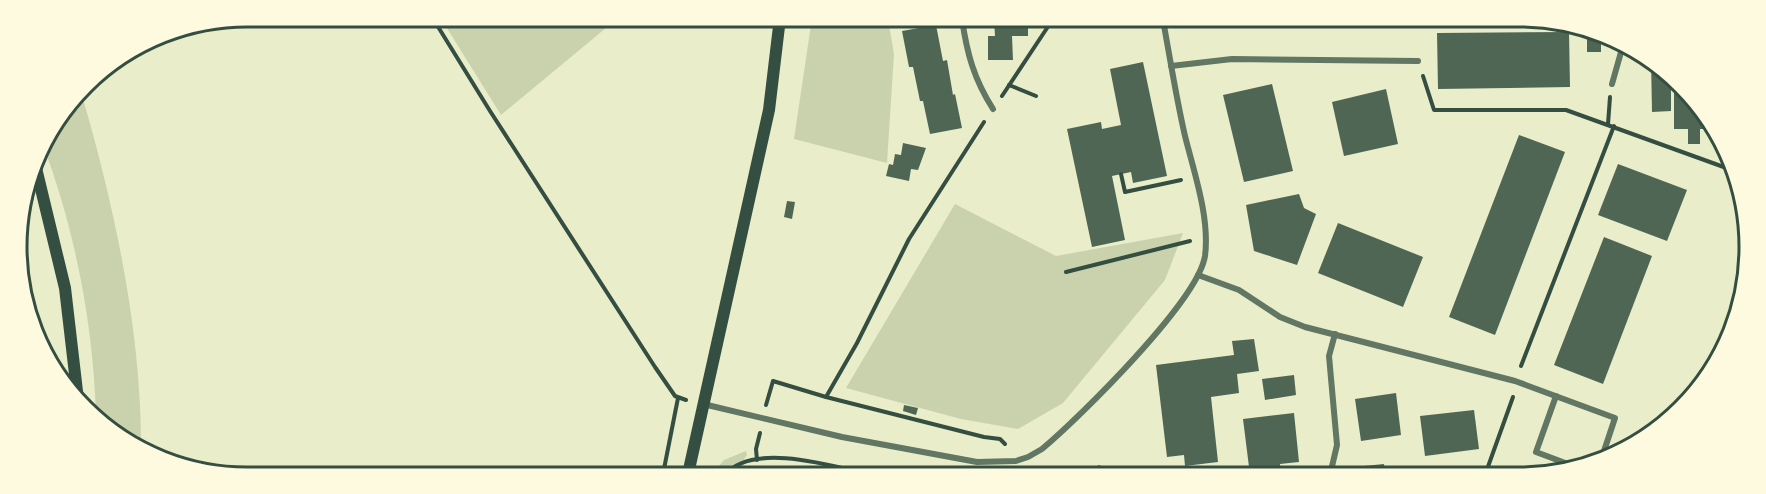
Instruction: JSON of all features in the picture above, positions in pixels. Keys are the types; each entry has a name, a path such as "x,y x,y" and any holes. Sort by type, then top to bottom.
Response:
{"main road":[{"path":"690,467 769,110 779,27"},
{"path":"38,178 65,288 76,386"}],"street":[{"path":"963,27 970,63 980,88 993,109"},
{"path":"703,404 763,419 960,460 1016,461 1042,449 1114,380 1182,302 1204,260 1205,238 1196,177 1185,135 1164,27"},
{"path":"1612,84 1621,52"},
{"path":"1171,66 1232,59 1418,61"},
{"path":"1198,274 1239,290 1297,324 1517,381 1615,418 1605,449"},
{"path":"1332,467 1337,446 1329,356 1335,334"},
{"path":"1556,396 1536,452 1564,463"}],"path":[{"path":"438,27 655,367 678,398 664,467"},
{"path":"826,397 857,343 909,239 1048,27"},
{"path":"1418,61 1434,110 1566,110 1723,167"},
{"path":"1608,124 1612,84"},
{"path":"1009,85 1036,96"},
{"path":"1488,467 1517,381 1614,126"},
{"path":"1121,174 1125,192 1196,177"},
{"path":"1066,272 1205,238"},
{"path":"756,460 756,449 773,381 957,431 1000,439 1016,461"},
{"path":"734,467 756,460 799,459 835,467"}],"green space":[{"path":"446,27 607,27 501,115"},
{"path":"811,27 889,27 894,54 887,163 794,139"},
{"path":"83,100 124,269 137,360 141,440 113,422 96,407 91,345 80,277 47,156 56,137"},
{"path":"955,204 1056,256 1183,233 1165,280 1063,403 1018,429 961,419 846,388"},
{"path":"746,451 743,467 718,467 724,460"}],"building":[{"path":"936,27 943,61 947,60 962,128 930,134 913,67 909,67 902,31"},
{"path":"994,27 1028,27 1028,36 1012,36 1013,60 988,60 988,36 995,36"},
{"path":"1437,33 1569,33 1570,87 1438,89"},
{"path":"1587,38 1601,43 1601,52 1587,52"},
{"path":"1143,62 1167,176 1133,183 1131,172 1112,176 1125,240 1092,247 1067,129 1101,122 1102,129 1121,125 1110,69"},
{"path":"1651,71 1671,88 1671,111 1652,112"},
{"path":"1272,84 1293,171 1244,182 1223,95"},
{"path":"1386,89 1398,144 1344,156 1332,102"},
{"path":"1675,91 1705,129 1700,129 1700,144 1688,144 1688,129 1674,129"},
{"path":"1519,135 1565,152 1495,335 1449,317"},
{"path":"903,143 926,148 918,170 911,169 909,181 886,176 889,164 893,165 895,154 901,155"},
{"path":"1618,164 1687,190 1667,241 1598,215"},
{"path":"1299,194 1304,208 1316,214 1297,265 1254,251 1246,205"},
{"path":"787,201 795,202 792,219 784,217"},
{"path":"1338,223 1423,257 1403,307 1318,273"},
{"path":"1604,237 1652,256 1603,384 1554,365"},
{"path":"1254,339 1259,371 1237,374 1239,393 1211,397 1218,462 1185,466 1184,455 1167,457 1156,365 1234,355 1232,341"},
{"path":"1294,375 1296,395 1265,400 1262,379"},
{"path":"1396,393 1401,435 1361,441 1355,399"},
{"path":"904,405 918,408 916,415 903,411"},
{"path":"1474,410 1479,449 1425,456 1420,416"},
{"path":"1294,413 1299,462 1280,464 1280,467 1249,467 1243,419"},
{"path":"1384,464 1384,467 1364,467"}]}
